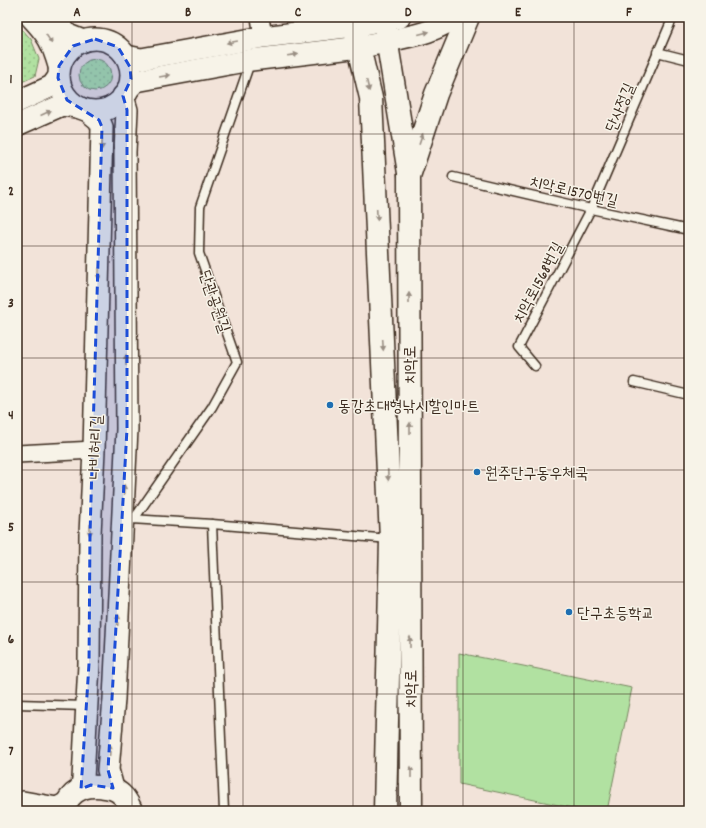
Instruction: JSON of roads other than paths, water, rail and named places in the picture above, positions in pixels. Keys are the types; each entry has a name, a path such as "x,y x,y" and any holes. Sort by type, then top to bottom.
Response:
{"main road":[{"path":"409,176 436,94 468,17"},
{"path":"353,21 389,18"},
{"name":"치악로","path":"353,21 371,98 391,539 385,811"},
{"path":"360,48 388,41"},
{"name":"치악로","path":"409,176 411,811"}],"street":[{"path":"31,17 43,29 53,45 61,89 67,100 82,109"},
{"path":"52,17 68,35 83,40 95,39 107,41 118,47 126,56 130,67 131,79 126,92 125,152 128,519 108,770 113,788"},
{"path":"388,41 428,32 446,24 456,17"},
{"name":"치악로","path":"389,18 388,41 409,176"},
{"path":"126,56 141,59 262,27 353,21"},
{"path":"17,102 52,86 59,72 64,55 72,46 83,40"},
{"path":"17,125 62,106 100,112 112,108 136,81 251,60 360,48"},
{"name":"나비허리길","path":"81,789 83,779 89,664 90,534 94,450 102,127 100,120 82,109"},
{"path":"17,454 94,450"},
{"path":"17,803 23,802 64,808 72,795 91,785 113,788 122,794 129,803 132,811"}],"lane":[{"name":"단사정길","path":"591,209 673,17"},
{"path":"657,52 689,60"},
{"name":"단관공원길","path":"128,519 212,407 237,362 199,253 200,207 251,60"},
{"name":"치악로1570번길","path":"453,177 689,230"},
{"name":"치악로1568번길","path":"535,366 519,347 591,209"},
{"path":"634,382 689,395"},
{"path":"128,519 212,524 391,539"},
{"path":"212,524 224,811"},
{"path":"17,704 87,706"}],"place":[{"name":"동강초대형낚시할인마트","path":"330,405"},
{"name":"원주단구동우체국","path":"477,472"},
{"name":"단구초등학교","path":"569,612"}]}
